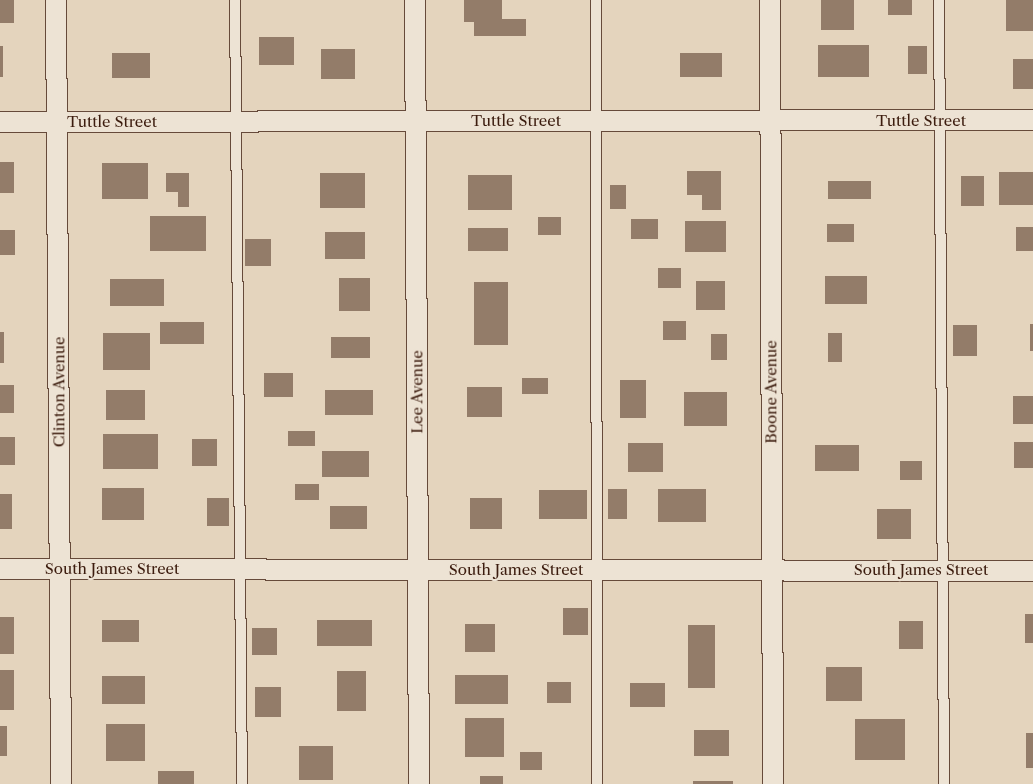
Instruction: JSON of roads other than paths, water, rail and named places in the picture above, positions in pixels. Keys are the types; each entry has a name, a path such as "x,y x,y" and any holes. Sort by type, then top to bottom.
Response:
{"street":[{"name":"Clinton Avenue","path":"56,0 61,784"},
{"name":"Lee Avenue","path":"414,0 419,784"},
{"name":"Boone Avenue","path":"770,0 773,784"},
{"name":"Tuttle Street","path":"0,122 1033,120"},
{"name":"South James Street","path":"0,569 1033,571"}],"lane":[{"path":"236,0 242,784"},
{"path":"596,0 597,784"},
{"path":"939,0 940,571 944,784"}]}
